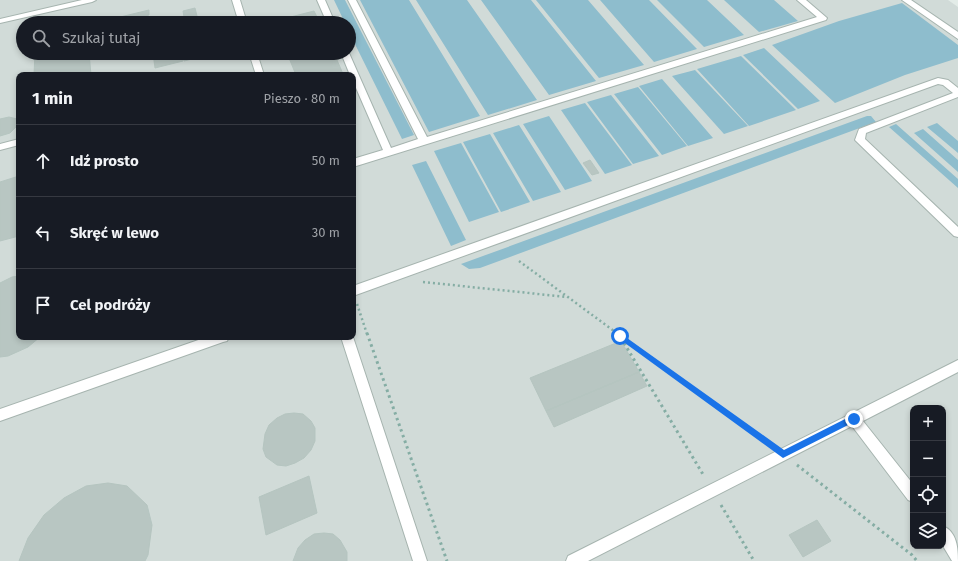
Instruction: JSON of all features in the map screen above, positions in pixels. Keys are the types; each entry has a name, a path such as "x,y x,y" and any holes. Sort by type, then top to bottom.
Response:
{"lane":[{"path":"22,16 92,0"},
{"path":"236,0 241,16"},
{"path":"321,0 328,16"},
{"path":"352,0 424,141"},
{"path":"356,162 823,18 800,0"},
{"path":"906,0 958,36"},
{"path":"0,21 16,17"},
{"path":"255,60 259,72"},
{"path":"347,60 352,72"},
{"path":"356,80 388,152"},
{"path":"356,294 938,81 945,82 958,93 862,131 860,140 958,233"},
{"path":"0,147 16,143"},
{"path":"0,415 214,340"},
{"path":"349,340 420,561"},
{"path":"573,561 958,366"},
{"path":"854,419 910,491"},
{"path":"946,539 958,558"}],"path":[{"path":"519,261 783,454 912,555 917,561"},
{"path":"420,282 568,297"},
{"path":"356,301 447,561"},
{"path":"620,336 754,561"}],"shaded area":[{"path":"0,0 948,0 958,7 958,561 0,561"}],"water":[{"path":"334,0 345,0 353,16 342,16"},
{"path":"360,0 409,0 480,116 429,132"},
{"path":"416,0 467,0 537,100 488,115"},
{"path":"481,0 531,0 596,81 549,95"},
{"path":"536,0 588,0 644,65 599,78"},
{"path":"600,0 649,0 697,49 654,62"},
{"path":"657,0 707,0 744,35 704,47"},
{"path":"724,0 774,0 798,21 759,32"},
{"path":"902,3 958,45 958,58 905,75 835,103 772,45 839,21"},
{"path":"356,22 414,135 402,139 356,46"},
{"path":"764,48 820,101 798,109 743,55"},
{"path":"741,56 796,110 749,126 697,69"},
{"path":"695,70 748,126 724,134 672,76"},
{"path":"662,79 713,138 688,146 639,86"},
{"path":"638,87 687,146 662,155 614,94"},
{"path":"611,95 659,156 633,164 587,102"},
{"path":"585,103 632,165 605,174 561,110"},
{"path":"549,116 592,181 565,190 523,124"},
{"path":"867,116 871,116 876,122 480,268 469,269 461,264"},
{"path":"937,123 958,141 958,153 927,127"},
{"path":"896,124 958,179 958,188 889,127"},
{"path":"519,125 561,192 533,201 493,133"},
{"path":"923,129 958,160 958,172 914,133"},
{"path":"490,134 530,202 501,212 463,142"},
{"path":"461,143 499,212 469,222 434,151"},
{"path":"426,161 466,240 451,246 412,165"}],"building":[{"path":"195,8 197,16 184,16 183,11"},
{"path":"149,10 149,15 124,16"},
{"path":"314,11 316,16 294,16"},
{"path":"35,60 90,60 91,72 34,72"},
{"path":"154,60 183,60 183,61 155,68"},
{"path":"290,60 337,60 342,72 295,72"},
{"path":"9,117 16,119 16,127 10,133 0,136 0,119"},
{"path":"590,160 599,173 592,175 583,163"},
{"path":"16,177 16,237 0,241 0,182"},
{"path":"16,276 16,340 36,340 28,347 8,356 0,357 0,283"},
{"path":"621,341 639,372 546,411 530,378"},
{"path":"639,372 647,386 554,427 546,411"},
{"path":"285,414 303,414 311,421 315,428 315,441 311,450 304,458 286,466 277,465 266,457 263,449 265,434 269,425 277,418"},
{"path":"309,476 317,513 266,535 259,497"},
{"path":"108,483 127,486 147,505 152,525 148,555 145,561 19,561 28,538 44,515 64,498 86,486"},
{"path":"817,520 831,541 803,557 789,535"},
{"path":"314,534 333,534 340,540 347,552 347,561 293,561 298,548 305,540"}],"route":[{"path":"620,336 783,454 854,419"}]}
